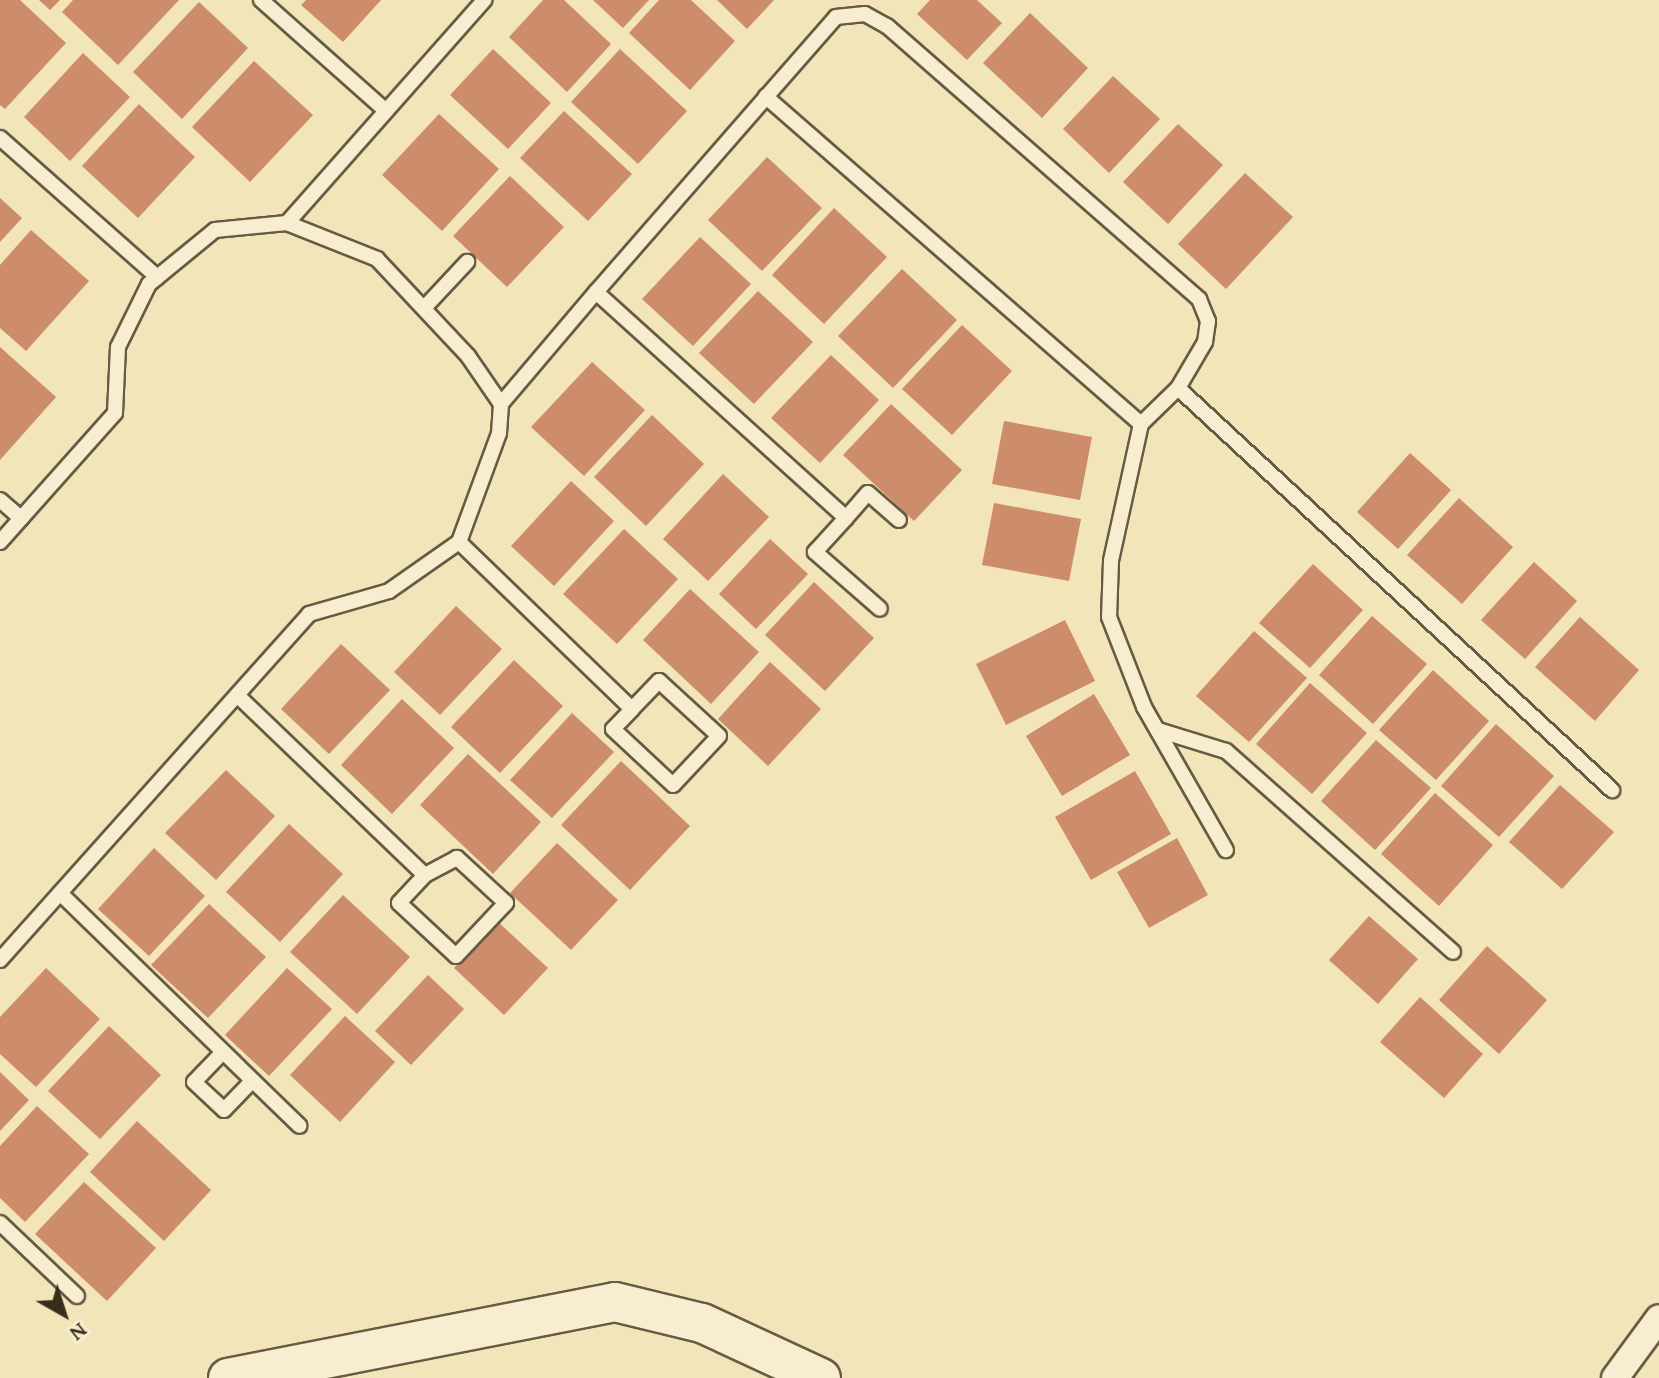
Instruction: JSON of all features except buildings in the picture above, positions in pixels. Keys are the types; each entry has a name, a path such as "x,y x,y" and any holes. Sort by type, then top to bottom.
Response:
{"street":[{"path":"228,1378 615,1302 702,1323 821,1378"},
{"path":"1615,1378 1659,1318"}],"lane":[{"path":"261,0 386,111"},
{"path":"287,223 484,0"},
{"path":"0,960 309,614 389,591 459,542 499,433 501,404 836,17 865,14 887,26 1199,299 1208,321 1205,342 1178,388 1141,424 1111,561 1109,617 1144,707 1226,850"},
{"path":"766,97 1141,424"},
{"path":"0,138 157,277"},
{"path":"0,542 115,413 118,347 149,284 215,230 287,223 377,259 425,307 501,404"},
{"path":"425,307 467,262"},
{"path":"596,292 846,518"},
{"path":"1178,388 1612,790"},
{"path":"880,609 815,552 868,493 899,520"},
{"path":"0,500 21,518"},
{"path":"459,542 632,709"},
{"path":"659,681 719,736 673,785 613,729 632,709 659,681"},
{"path":"237,695 425,875"},
{"path":"1158,730 1226,751 1453,952"},
{"path":"457,858 506,903 456,956 399,903 425,875 457,858"},
{"path":"60,893 300,1126"},
{"path":"222,1053 194,1082 214,1101 224,1110 252,1081"},
{"path":"0,1223 77,1296"}]}
